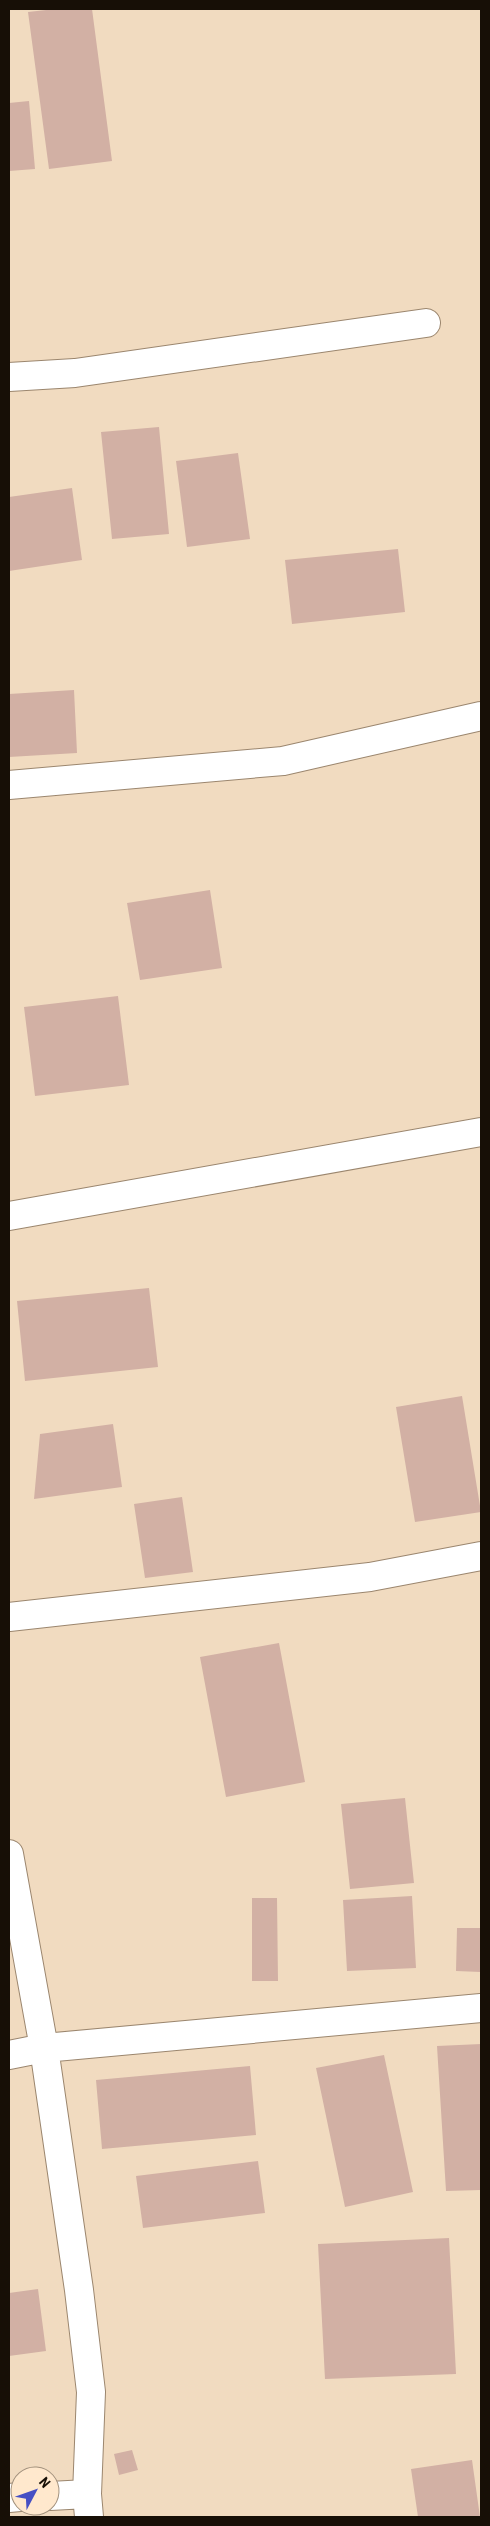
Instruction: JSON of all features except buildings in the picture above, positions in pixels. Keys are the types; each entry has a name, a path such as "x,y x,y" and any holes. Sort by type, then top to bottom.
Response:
{"street":[{"path":"9,377 75,373 426,323"},
{"path":"9,785 283,761 481,716"},
{"path":"9,1216 481,1132"},
{"path":"9,1617 370,1577 481,1556"},
{"path":"9,1854 44,2048 79,2290 91,2392 88,2505 60,2498"},
{"path":"9,2055 44,2048 481,2008"}]}
